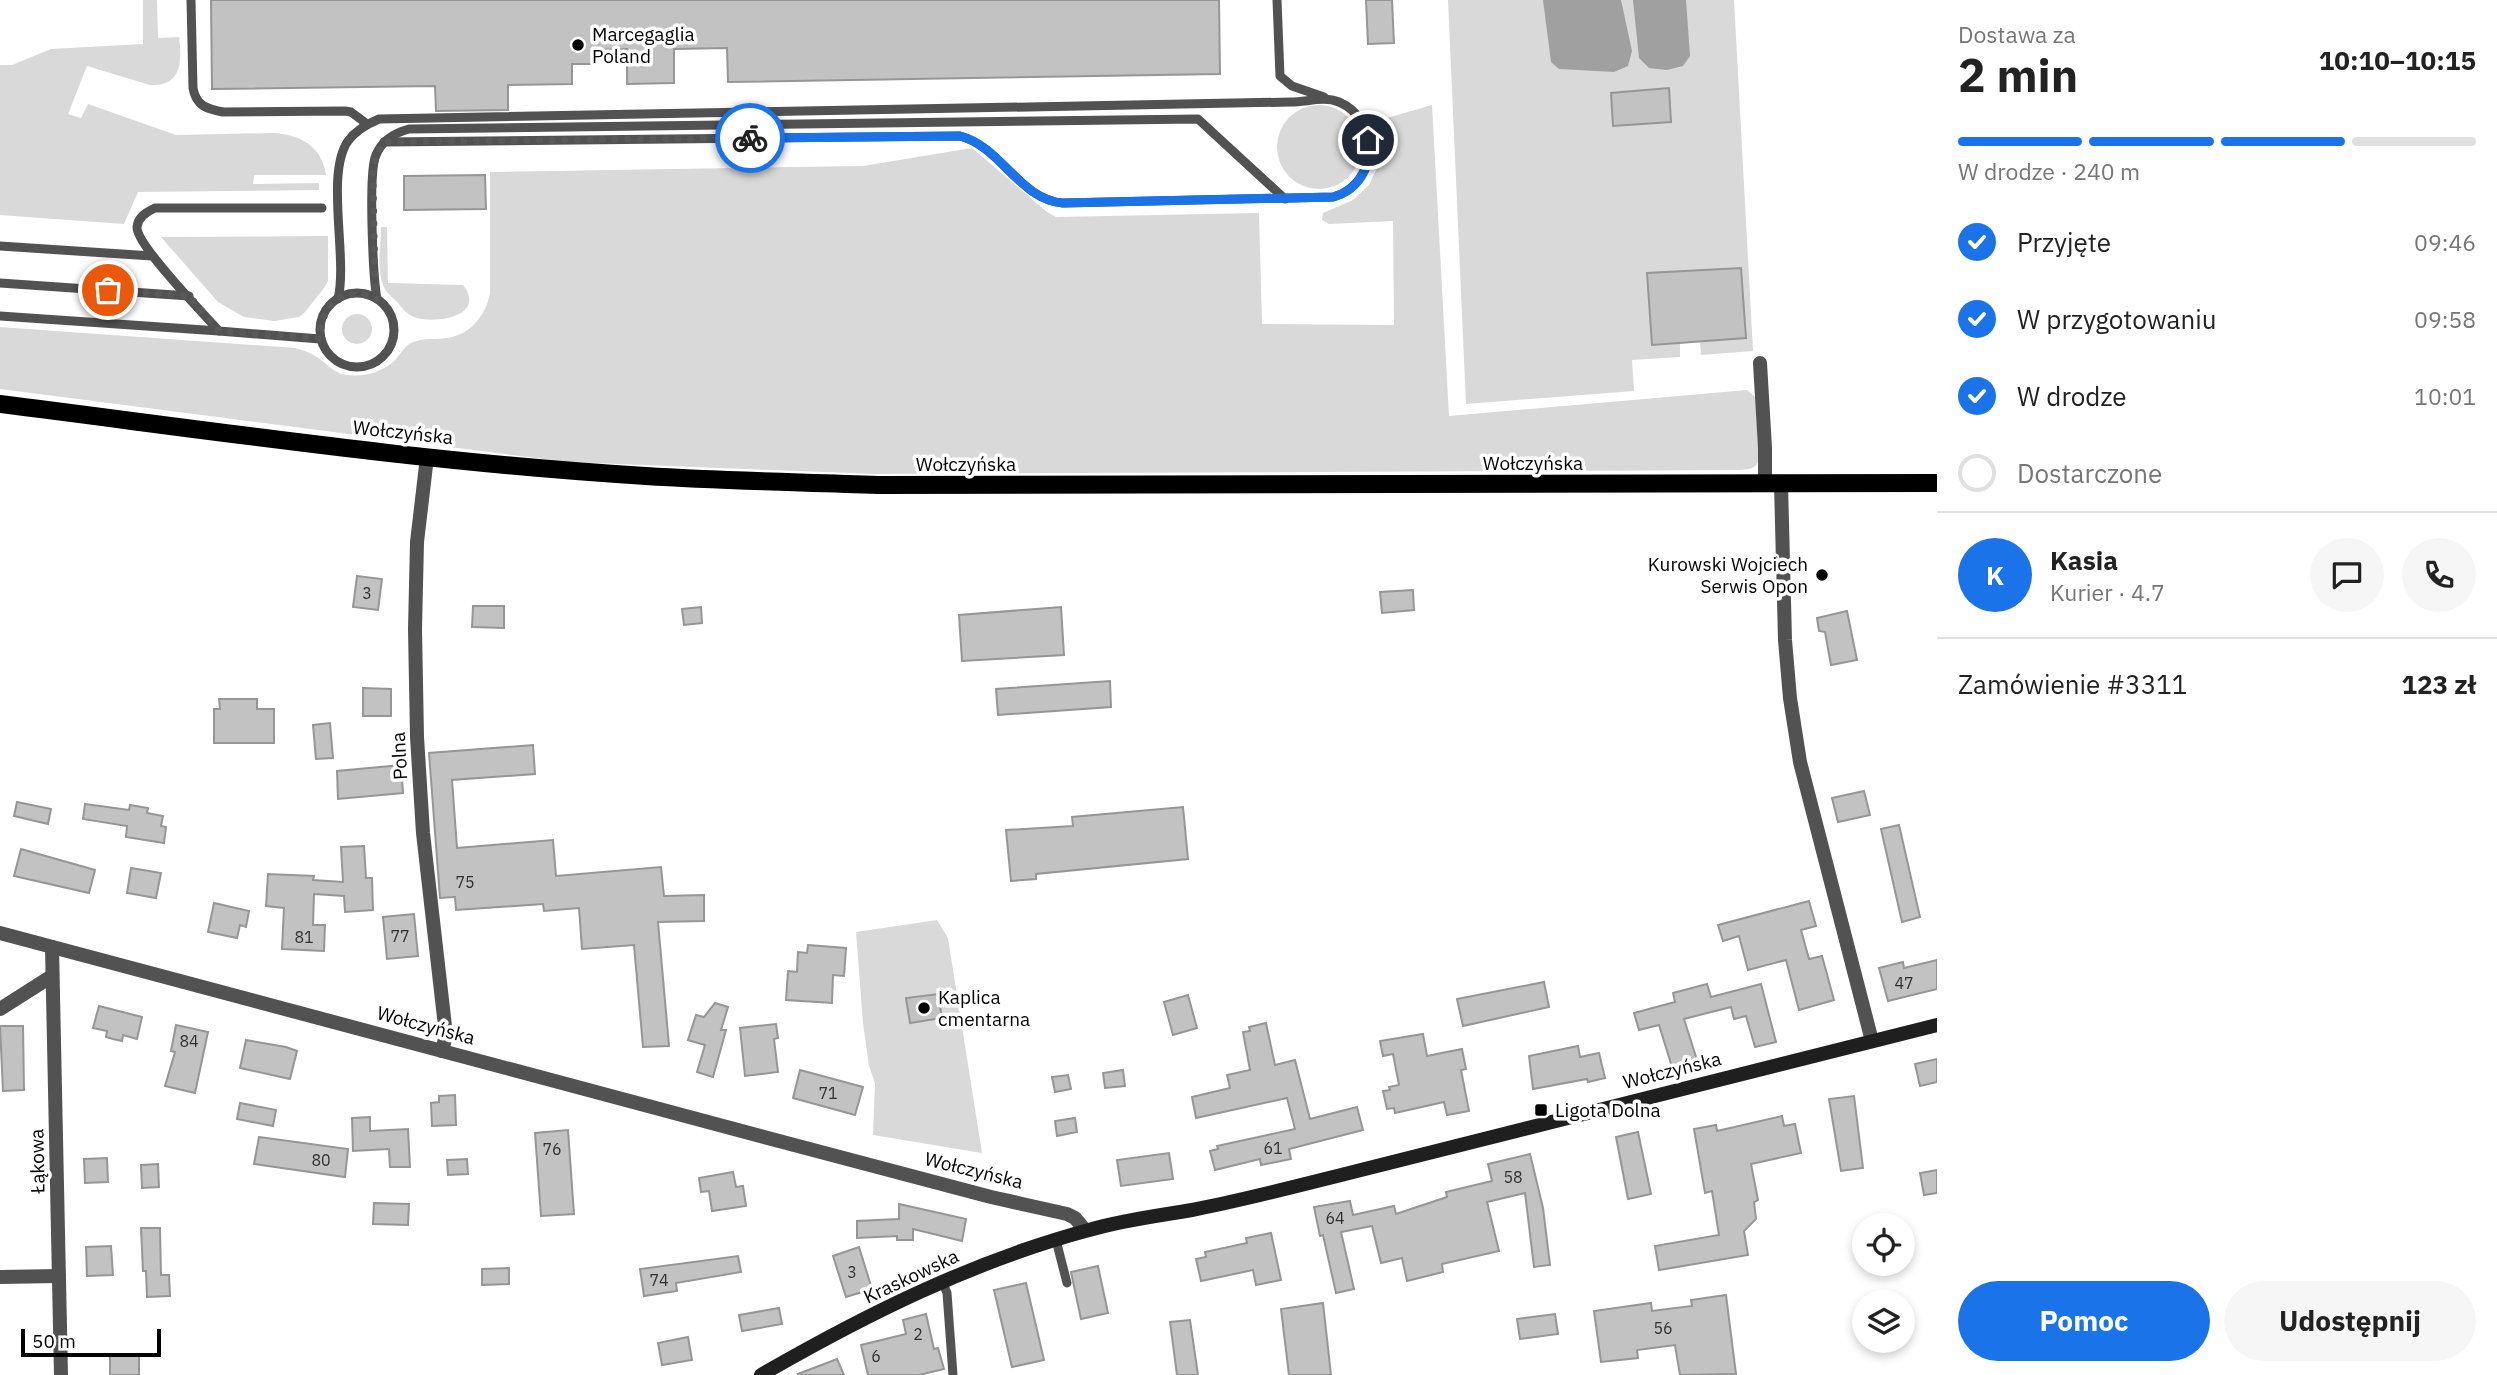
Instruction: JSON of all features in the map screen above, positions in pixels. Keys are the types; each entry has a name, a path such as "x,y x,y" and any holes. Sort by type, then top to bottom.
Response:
{"main road":[{"name":"Wołczyńska","path":"0,404 427,457 644,476 878,485 1937,483"}],"street":[{"path":"1760,363 1765,448 1773,484 1790,698 1798,750 1872,1041"},
{"name":"Polna","path":"427,457 417,542 416,724 423,833 446,1035 442,1051"},
{"name":"Wołczyńska","path":"0,933 978,1193 1067,1214 1075,1218 1085,1230 1194,1209 1325,1179 1937,1025"},
{"name":"Łąkowa","path":"52,947 61,1375"},
{"path":"0,1009 52,976"},
{"name":"Kraskowska","path":"761,1375 849,1326 942,1281 1085,1230"},
{"path":"0,1277 59,1276"}],"lane":[{"path":"191,0 193,88 201,106 223,112 345,111 351,112 367,124"},
{"path":"384,142 960,136 980,144 1040,197 1049,201 1285,199 1341,195 1350,190 1365,170 1370,150 1366,130 1352,109 1292,86 1280,76 1277,0"},
{"path":"338,299 341,286 338,209 341,159 347,142 367,124 379,119 428,116 1291,103 1328,99"},
{"path":"377,299 372,209 373,164 384,142 410,129 1198,119 1285,199"},
{"path":"219,331 152,256 139,236 137,228 141,218 155,208 322,208"},
{"path":"0,246 152,256"},
{"path":"0,283 189,296"},
{"path":"357,293 377,299 391,314 394,329 391,346 384,356 363,367 340,363 330,356 320,339 323,314 338,299 357,293"},
{"path":"0,316 320,339"},
{"path":"1056,1240 1066,1283"},
{"path":"942,1281 947,1293 953,1375"}],"shaded area":[{"path":"143,0 157,0 158,38 179,37 178,71 168,82 150,85 87,66 68,114 81,118 88,104 176,135 272,133 292,136 315,149 326,175 254,175 253,184 319,183 319,190 138,192 124,224 0,215 0,65 12,65 51,49 143,44"},
{"path":"1448,0 1734,0 1753,351 1701,355 1700,341 1680,343 1680,357 1632,360 1634,391 1466,404"},
{"path":"1543,0 1621,0 1632,51 1628,66 1614,72 1559,69 1551,62"},
{"path":"1633,0 1686,0 1690,56 1683,66 1667,70 1649,68 1639,58"},
{"path":"1319,105 1335,108 1349,117 1358,131 1361,147 1358,163 1349,177 1335,186 1319,189 1303,186 1289,177 1280,163 1277,147 1280,131 1289,117 1303,108"},
{"path":"1432,105 1449,416 1747,390 1755,397 1759,460 1756,466 1739,470 875,474 567,462 0,389 0,327 295,348 319,358 342,374 359,375 377,371 393,362 411,343 448,338 464,332 476,322 485,309 490,293 490,172 863,166 972,148 1056,217 1259,213 1262,324 1394,325 1393,221 1329,224 1322,220 1323,213 1353,200 1369,185 1380,162 1380,120"},
{"path":"381,227 387,227 388,283 463,285 469,296 469,304 464,311 446,319 434,320 414,317 405,311 387,292 382,280"},
{"path":"328,236 328,281 324,288 299,317 274,321 244,317 218,302 161,237"},
{"path":"357,314 368,318 372,329 368,340 357,344 346,340 342,329 346,318"},
{"path":"937,920 948,938 982,1153 873,1135 875,1083 869,1066 863,1023 856,932"}],"building":[{"name":"Marcegaglia Poland","path":"211,0 1219,0 1220,74 728,82 727,48 674,49 674,83 627,84 627,49 592,50 592,64 572,64 572,84 508,85 508,110 436,111 435,86 212,89"},
{"path":"1366,0 1392,0 1394,43 1368,44"},
{"path":"1669,88 1671,122 1613,126 1611,93"},
{"path":"485,175 486,209 404,210 404,176"},
{"path":"1741,268 1746,338 1652,345 1647,273"},
{"path":"357,576 382,579 378,610 353,607"},
{"path":"1413,590 1414,610 1382,613 1380,592"},
{"path":"473,606 504,606 504,628 472,627"},
{"path":"701,607 702,623 684,625 682,609"},
{"path":"1061,607 1064,655 962,661 959,615"},
{"path":"1847,611 1857,660 1831,665 1825,632 1819,631 1817,618"},
{"path":"1110,681 1111,707 998,715 996,689"},
{"path":"363,688 391,689 391,716 363,716"},
{"path":"219,699 257,699 257,709 274,709 274,743 214,743 214,709 220,709"},
{"path":"330,723 333,758 316,759 313,725"},
{"path":"533,745 535,774 452,780 457,848 553,840 556,876 661,867 664,896 704,895 704,921 658,922 669,1046 643,1047 634,945 582,949 579,908 544,911 543,904 456,910 455,897 440,898 429,753"},
{"path":"401,765 403,793 338,799 337,771"},
{"path":"1864,791 1870,815 1838,822 1832,798"},
{"path":"17,802 51,809 48,824 14,816"},
{"path":"85,804 129,810 130,805 148,808 147,813 163,816 161,826 166,827 164,843 126,837 127,826 83,819"},
{"path":"1183,807 1188,859 1036,874 1036,879 1011,881 1006,830 1073,826 1072,817"},
{"path":"1899,825 1920,917 1902,922 1881,829"},
{"path":"364,846 366,878 372,878 373,910 345,912 344,896 314,894 313,925 325,925 324,951 282,949 284,908 266,906 268,874 314,876 313,880 343,882 341,847"},
{"path":"21,849 95,870 89,893 14,876"},
{"path":"131,868 161,873 156,898 127,893"},
{"path":"1809,901 1816,926 1801,930 1809,959 1822,956 1834,1000 1799,1010 1786,960 1748,970 1739,936 1723,941 1718,925"},
{"path":"214,903 249,911 246,927 240,925 237,938 208,932"},
{"path":"414,914 418,956 387,959 383,917"},
{"path":"808,945 846,948 844,976 833,975 832,1003 786,1000 788,971 797,972 798,952 807,953"},
{"path":"1937,960 1937,989 1888,1001 1879,968 1903,962 1904,968"},
{"path":"1544,982 1549,1007 1463,1026 1457,999"},
{"path":"1707,984 1711,997 1761,984 1776,1042 1755,1047 1746,1016 1734,1019 1731,1007 1684,1019 1697,1060 1672,1067 1659,1025 1639,1030 1634,1013 1675,1002 1673,993"},
{"name":"Kaplica cmentarna","path":"938,994 942,1018 910,1023 906,998"},
{"path":"1188,995 1197,1028 1173,1035 1164,1002"},
{"path":"715,1003 728,1007 721,1030 726,1030 713,1077 697,1072 705,1045 688,1040 696,1015 704,1017"},
{"path":"99,1006 142,1017 137,1039 123,1035 122,1041 113,1039 106,1037 107,1031 93,1028"},
{"path":"1266,1023 1275,1065 1295,1060 1310,1119 1357,1107 1363,1130 1289,1149 1291,1159 1261,1165 1260,1159 1215,1170 1210,1151 1218,1149 1217,1146 1295,1129 1287,1098 1196,1118 1192,1097 1230,1088 1227,1075 1250,1070 1243,1032 1250,1031 1249,1027"},
{"path":"776,1024 778,1038 774,1039 778,1072 745,1076 740,1028"},
{"path":"176,1025 208,1032 195,1093 165,1086 175,1052 171,1051"},
{"path":"0,1026 23,1026 24,1090 3,1091"},
{"path":"1423,1034 1427,1056 1462,1049 1466,1069 1461,1070 1469,1111 1447,1115 1444,1102 1395,1113 1394,1108 1387,1109 1383,1091 1399,1085 1393,1054 1383,1056 1380,1041"},
{"path":"246,1040 297,1051 290,1079 240,1068"},
{"path":"1578,1046 1580,1057 1599,1053 1605,1078 1533,1089 1529,1056"},
{"path":"1937,1059 1937,1082 1920,1086 1915,1064"},
{"path":"800,1070 863,1087 855,1115 793,1098"},
{"path":"1123,1070 1125,1086 1105,1088 1103,1073"},
{"path":"1068,1075 1071,1089 1055,1092 1052,1077"},
{"path":"455,1095 456,1125 432,1126 431,1103 439,1102 439,1096"},
{"path":"1854,1096 1863,1168 1841,1171 1829,1099"},
{"path":"240,1103 276,1110 273,1126 237,1119"},
{"path":"1782,1116 1784,1126 1795,1124 1801,1153 1751,1164 1758,1200 1754,1202 1756,1219 1744,1231 1748,1255 1659,1270 1655,1246 1719,1235 1712,1191 1705,1193 1694,1129 1716,1125 1717,1131"},
{"path":"370,1117 370,1131 408,1129 410,1167 390,1167 389,1149 353,1151 352,1118"},
{"path":"1075,1118 1077,1132 1057,1136 1055,1121"},
{"path":"568,1130 574,1214 541,1216 535,1133"},
{"path":"1638,1132 1651,1194 1628,1199 1616,1137"},
{"path":"259,1137 348,1149 345,1177 254,1164"},
{"path":"1169,1153 1173,1179 1121,1186 1117,1160"},
{"path":"1530,1154 1543,1208 1550,1265 1534,1267 1525,1193 1487,1202 1499,1251 1442,1264 1443,1272 1407,1281 1402,1258 1381,1263 1372,1226 1341,1232 1354,1289 1336,1293 1314,1207 1350,1201 1353,1215 1394,1206 1396,1214 1447,1197 1446,1192 1492,1181 1488,1164"},
{"path":"107,1158 108,1182 85,1183 84,1159"},
{"path":"467,1159 468,1174 448,1175 447,1160"},
{"path":"158,1164 159,1187 142,1188 141,1165"},
{"path":"1937,1170 1937,1193 1924,1195 1920,1173"},
{"path":"733,1172 736,1187 743,1186 746,1206 712,1211 709,1191 701,1192 699,1178"},
{"path":"374,1203 409,1204 408,1225 373,1224"},
{"path":"899,1204 966,1219 962,1241 913,1229 913,1240 897,1240 897,1236 857,1238 857,1221 899,1219"},
{"path":"141,1228 160,1228 161,1275 169,1275 170,1296 147,1297"},
{"path":"1271,1233 1281,1280 1256,1285 1253,1270 1201,1281 1196,1259 1206,1257 1205,1252 1247,1243 1246,1238"},
{"path":"111,1246 113,1275 87,1276 86,1247"},
{"path":"859,1247 872,1289 846,1297 833,1256"},
{"path":"738,1256 741,1272 676,1283 677,1291 644,1296 640,1269"},
{"path":"1098,1266 1108,1313 1081,1319 1071,1272"},
{"path":"509,1268 509,1284 482,1285 482,1269"},
{"path":"1026,1283 1044,1360 1012,1367 994,1290"},
{"path":"1726,1295 1736,1374 1680,1375 1675,1345 1637,1350 1638,1358 1601,1362 1594,1311 1651,1303 1652,1311 1692,1306 1691,1300"},
{"path":"1323,1303 1331,1375 1289,1375 1281,1309"},
{"path":"779,1308 782,1324 742,1331 739,1315"},
{"path":"926,1314 934,1349 938,1348 944,1369 919,1375 868,1375 861,1345 906,1334 903,1320"},
{"path":"1555,1314 1558,1334 1520,1339 1517,1319"},
{"path":"1190,1320 1198,1375 1177,1375 1170,1322"},
{"path":"688,1337 692,1360 662,1365 658,1343"},
{"path":"110,1356 139,1356 139,1375 110,1375"},
{"path":"837,1359 844,1375 798,1374"}],"way so far":[{"path":"108,290 189,296 219,331 320,339 320,324 329,305 347,294 357,293 377,299 372,209 373,164 384,142 750,138"}],"place":[{"name":"Marcegaglia Poland","path":"578,45"},
{"name":"Kurowski Wojciech Serwis Opon","path":"1822,575"},
{"name":"Kaplica cmentarna","path":"924,1008"},
{"name":"Ligota Dolna","path":"1541,1110"}],"route":[{"path":"750,138 960,136 980,144 1040,197 1063,203 1333,197 1350,190 1359,181 1369,160 1368,140"}]}
